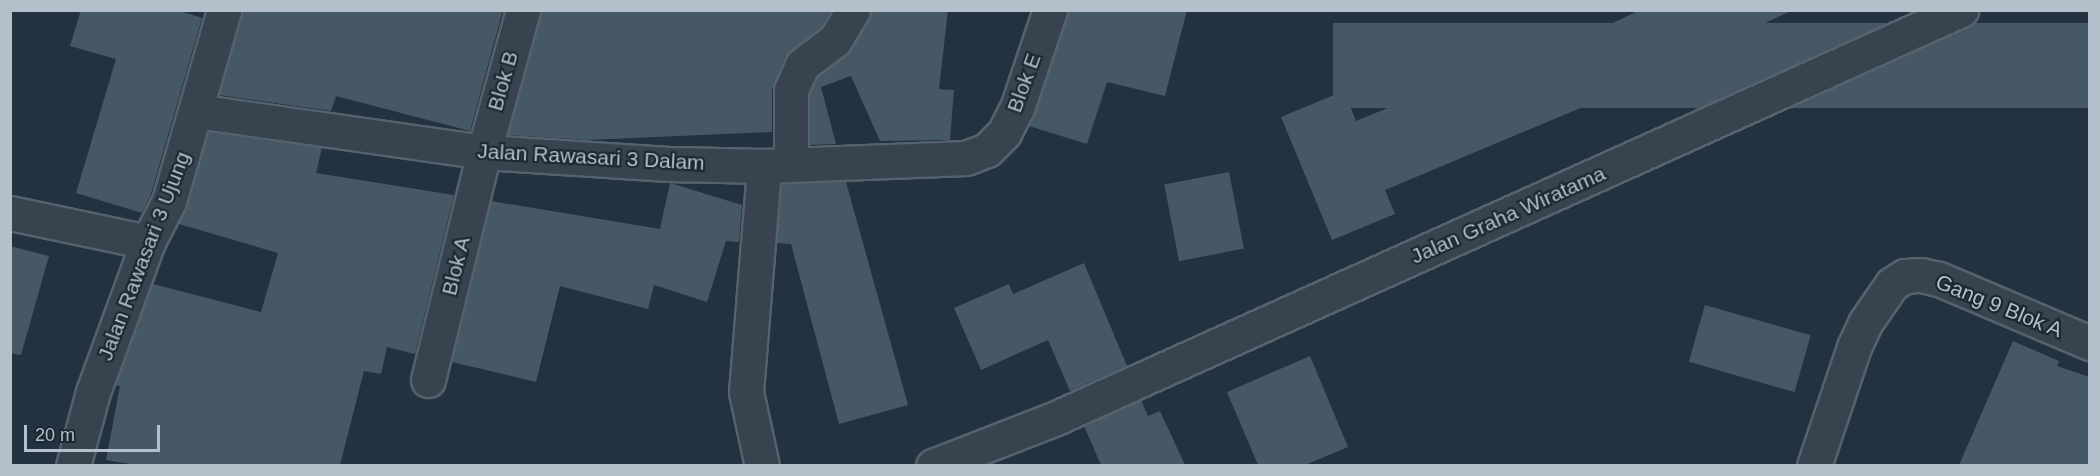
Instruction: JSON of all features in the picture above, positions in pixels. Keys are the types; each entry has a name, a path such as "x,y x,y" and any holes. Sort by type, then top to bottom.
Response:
{"street":[{"name":"Jalan Rawasari 3 Ujung","path":"73,465 93,392 148,242 169,201 224,10"},
{"name":"Blok B","path":"484,152 523,10"},
{"path":"762,465 746,393 778,165 791,90 802,65 835,40 853,10"},
{"name":"Blok E","path":"987,150 1004,133 1017,108 1050,10"},
{"name":"Jalan Graha Wiratama","path":"933,465 1056,418 1960,10"},
{"name":"Jalan Rawasari 3 Dalam","path":"196,111 484,152 669,164 778,165 966,158 987,150"},
{"name":"Blok A","path":"428,380 484,152"},
{"path":"10,213 148,242"},
{"name":"Gang 9 Blok A","path":"1814,465 1854,346 1865,323 1892,284 1905,276 1921,275 1938,279 2090,343"}],"building":[{"path":"81,10 177,10 202,18 151,194 142,213 76,193 116,59 70,46"},
{"path":"244,10 503,10 470,131 336,96 331,111 219,95"},
{"path":"541,10 831,10 821,27 785,57 772,90 772,132 588,140 508,135"},
{"path":"872,10 948,10 939,89 954,90 950,140 880,141 851,76 821,87 836,144 810,145 810,94 817,77 851,50"},
{"path":"1068,10 1187,10 1165,96 1107,82 1087,144 1029,126"},
{"path":"1640,10 1793,10 1616,93 1385,190 1395,214 1332,240 1281,117 1344,91 1356,121 1589,26 1592,33"},
{"path":"1333,23 2090,23 2090,108 1333,108"},
{"path":"208,132 322,148 316,173 454,195 415,354 387,347 381,374 364,371 340,465 136,465 106,460 120,386 115,385 153,284 261,312 278,253 179,224 187,206"},
{"path":"1229,172 1244,249 1179,261 1164,185"},
{"path":"846,182 908,405 839,424 791,244 777,243 781,184"},
{"path":"670,183 742,205 739,242 726,241 707,302 654,285 648,309 560,286 536,382 452,362 491,201 660,229"},
{"path":"10,246 49,256 21,355 10,353"},
{"path":"1084,263 1127,366 1070,391 1048,340 981,370 954,308 1009,284 1013,294"},
{"path":"1705,305 1811,335 1794,392 1689,362"},
{"path":"2013,341 2059,361 2057,366 2090,377 2090,465 1959,465"},
{"path":"1310,356 1348,447 1305,465 1258,465 1227,392"},
{"path":"1141,400 1148,416 1160,411 1185,465 1101,465 1084,426"}]}
